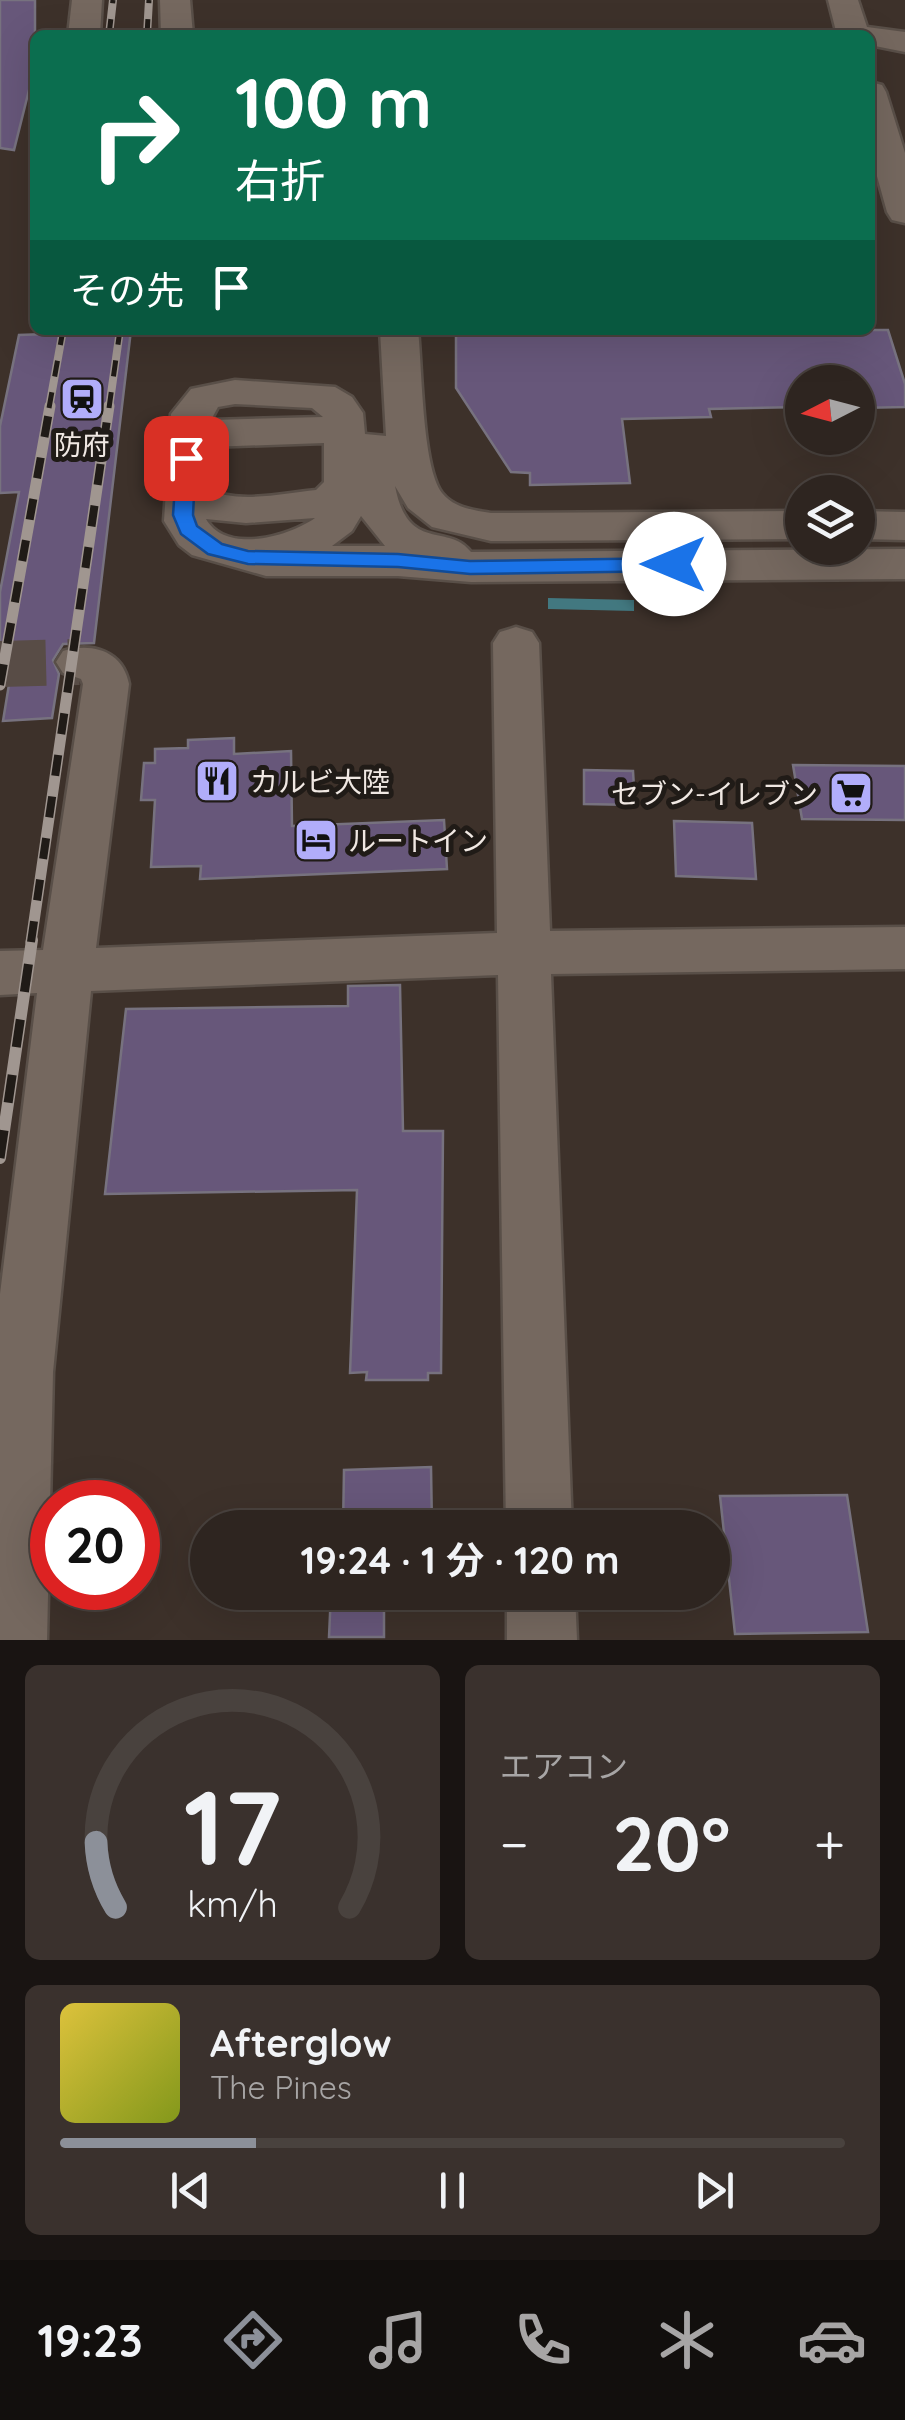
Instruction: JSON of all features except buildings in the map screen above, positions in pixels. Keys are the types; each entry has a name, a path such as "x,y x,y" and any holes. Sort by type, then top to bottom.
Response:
{"street":[{"path":"84,30 87,0"},
{"path":"175,0 177,30"},
{"path":"843,0 857,30"},
{"path":"875,37 905,42"},
{"path":"875,109 905,212"},
{"path":"373,335 411,481 429,506 453,521 492,527 785,525"},
{"path":"398,335 387,384 373,493 381,519 394,531 435,552 520,565"},
{"path":"387,384 284,382 205,398 190,414 183,515 188,530 197,539 226,552 266,561 398,561 470,568 905,564"},
{"path":"226,552 274,549 315,538 339,518 344,487 344,422 338,406 321,396 235,392"},
{"path":"189,425 208,434 330,430 344,422"},
{"path":"184,491 190,500 215,508 330,502 344,487"},
{"path":"875,525 905,526"},
{"path":"516,643 538,1510"},
{"path":"12,1640 22,1372 66,973 106,684 104,673 95,665 79,662"},
{"path":"0,973 522,953 905,948"},
{"path":"541,1610 542,1640"}],"water":[{"path":"548,598 634,600 634,611 548,609"}],"tunnel":[{"path":"0,664 79,662"}],"railway":[{"path":"110,30 113,0"},
{"path":"147,30 149,0"},
{"path":"49,408 62,335"},
{"path":"109,408 119,335"},
{"path":"0,685 50,406"},
{"path":"31,942 109,406"},
{"path":"0,1158 32,940"}],"place":[{"name":"防府","path":"82,399"},
{"name":"カルビ大陸","path":"217,781"},
{"name":"セブン-イレブン","path":"851,793"},
{"name":"ルートイン","path":"316,840"}],"route":[{"path":"186,458 183,515 188,530 215,549 248,558 398,561 470,568 674,564"}]}
